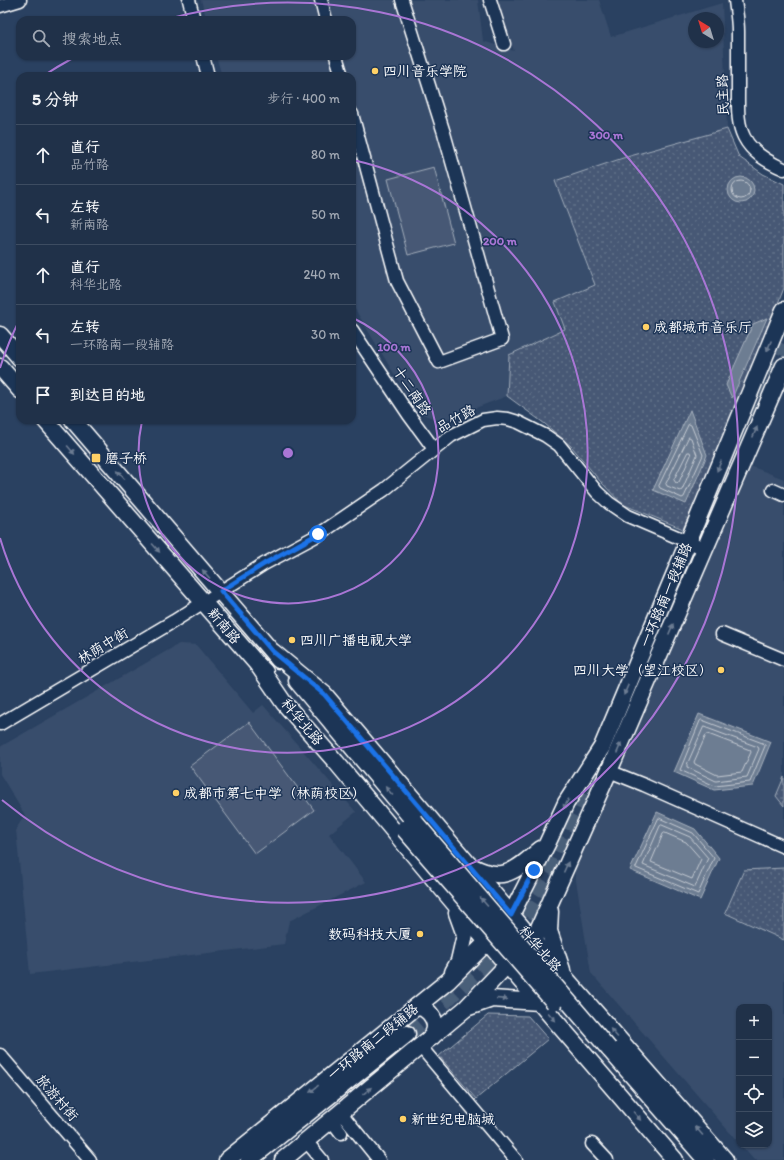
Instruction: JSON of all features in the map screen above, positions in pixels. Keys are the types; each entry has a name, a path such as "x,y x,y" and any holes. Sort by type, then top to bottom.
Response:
{"main road":[{"name":"一环路南一段辅路","path":"511,915 566,803 602,747 784,310"},
{"path":"0,335 16,353"},
{"path":"0,366 16,385"},
{"name":"一环路南一段辅路","path":"533,941 610,771 784,366"},
{"name":"新南路","path":"49,424 258,665 292,697 409,825"},
{"name":"新南路","path":"77,424 273,652 409,825"},
{"name":"科华北路","path":"273,652 324,694 533,941 725,1160"},
{"name":"科华北路","path":"258,665 284,703 454,904 676,1160"},
{"name":"科华北路","path":"409,825 605,1052 693,1160"},
{"path":"416,858 432,870 445,865 452,854 442,835"},
{"path":"468,865 482,872 492,874 508,873 515,870 547,844"},
{"path":"555,893 549,917 549,931 564,977"},
{"path":"448,981 459,961 465,935 454,904"},
{"name":"一环路南二段辅路","path":"227,1160 448,981 487,942 511,915"},
{"path":"466,1009 507,965 533,941"},
{"path":"249,1160 418,1039 466,1009 492,999 536,998 528,979 534,966 544,961 553,964"},
{"path":"262,1160 418,1039 436,1028 433,1018 426,1010 421,1006 416,1007"},
{"path":"283,1160 306,1141 338,1122 418,1039"},
{"name":"科华北路","path":"605,1052 706,1160"}],"street":[{"path":"0,6 20,0"},
{"path":"189,0 193,16"},
{"path":"321,0 325,16"},
{"path":"356,138 397,281 439,362 502,339 444,133 402,0"},
{"path":"490,0 504,44"},
{"name":"民主路","path":"735,0 738,29 737,108 739,122 744,137 752,148 772,164 784,169"},
{"path":"204,60 207,72"},
{"path":"337,60 341,72"},
{"name":"十二南路","path":"356,336 409,415 434,449"},
{"name":"品竹路","path":"221,591 264,564 318,534 384,490 451,436 483,420 503,418 518,422 546,436 559,445 597,492 628,516 705,549"},
{"name":"林荫中街","path":"0,724 174,621 221,591"},
{"path":"722,634 784,660"},
{"path":"610,771 784,848"},
{"path":"418,1039 516,1160"},
{"name":"旅游村街","path":"0,1055 90,1160"},
{"path":"338,1122 380,1160"},
{"path":"306,1141 322,1160"},
{"path":"592,1144 607,1160"}],"shaded area":[{"path":"201,0 478,0 483,41 514,51 497,0 599,0 611,37 688,13 688,48 724,48 727,129 623,158 555,181 595,286 566,329 509,355 507,396 441,421 417,412 356,311 356,72 221,72 217,60 356,60 356,16 206,16"},
{"path":"722,3 722,12 693,12"},
{"path":"727,129 739,157 763,174 784,184 784,288 725,437 683,529 622,504 600,481 572,447 545,424 507,396 509,355 565,329 555,302 595,285 555,181 623,158"},
{"path":"434,167 454,243 408,255 388,179"},
{"name":"四川大学（望江校区）","path":"750,466 784,479 784,1160 754,1160 744,1148 772,1148 772,1004 736,1004 736,1140 591,973 573,862"},
{"name":"成都市第七中学（林荫校区）","path":"179,644 196,645 253,713 263,705 356,812 329,834 366,882 289,921 284,944 30,974 16,829 25,815 0,774 0,747"},
{"path":"249,722 314,810 255,854 190,766"},
{"path":"784,777 784,806 776,796"},
{"path":"784,868 784,940 725,913 744,870"},
{"path":"488,1015 528,1016 548,1039 476,1099 439,1056"}],"water":[{"path":"741,177 750,181 754,190 750,199 741,203 732,199 728,190 732,181"},
{"path":"767,318 732,398 726,385 753,324"},
{"path":"690,410 707,455 686,504 653,490"},
{"path":"699,714 771,742 753,786 714,790 674,772"},
{"path":"657,812 695,829 719,858 700,900 630,870"}],"tunnel":[{"path":"752,421 784,344"},
{"path":"407,1034 440,1006 491,958 517,929 558,862 611,740"}],"place":[{"name":"四川音乐学院","path":"375,71"},
{"name":"成都城市音乐厅","path":"646,327"},
{"name":"磨子桥","path":"96,458"},
{"name":"四川广播电视大学","path":"292,640"},
{"name":"四川大学（望江校区）","path":"721,670"},
{"name":"成都市第七中学（林荫校区）","path":"176,793"},
{"name":"数码科技大厦","path":"420,934"},
{"name":"新世纪电脑城","path":"403,1119"}],"route":[{"path":"318,534 264,564 221,591 273,652 324,694 511,915 534,870"}]}
